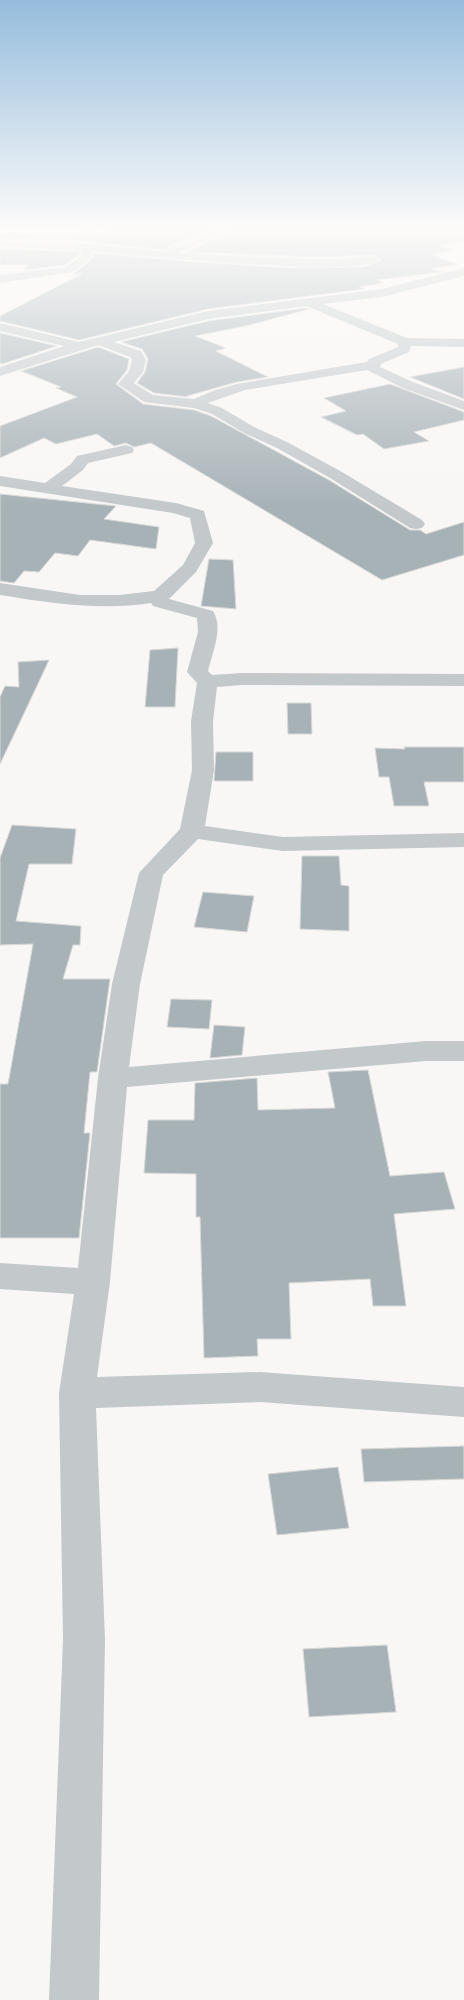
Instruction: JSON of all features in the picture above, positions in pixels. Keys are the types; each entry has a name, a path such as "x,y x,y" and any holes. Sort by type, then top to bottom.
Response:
{"street":[{"path":"0,372 79,346 181,321"},
{"path":"355,321 405,342 464,343"},
{"path":"0,327 79,346"},
{"path":"99,341 136,354 140,360 136,372 125,384 149,398 196,404 216,411 248,430 282,445 416,524"},
{"path":"196,404 207,397 235,388 291,377 373,365 374,362 404,349 405,342"},
{"path":"373,365 373,368 408,385 464,406"},
{"path":"50,487 77,467 83,459 126,450"},
{"path":"0,481 50,487 176,508 198,516 204,543 190,568 160,596 130,602 98,602 50,598 0,589"},
{"path":"160,596 160,602 206,615 208,632 196,672 207,682 242,679 464,680"},
{"path":"74,2000 84,1640 77,1392 93,1282 113,1078 126,984 152,873 192,831 203,770 202,721 207,682"},
{"path":"192,831 283,844 464,840"},
{"path":"113,1078 426,1050 464,1051"},
{"path":"0,1276 93,1282"},
{"path":"77,1392 260,1387 464,1402"}],"building":[{"path":"1,321 157,321 79,340"},
{"path":"207,321 263,321 195,336 226,348 216,351 268,377 237,382 188,397 154,393 137,383 145,372 148,359 142,349 121,342"},
{"path":"0,333 57,346 2,364 0,363"},
{"path":"98,347 129,359 127,370 116,384 143,404 194,410 211,416 329,480 410,530 420,530 426,534 464,522 464,555 382,580 151,443 134,447 126,443 114,446 97,434 56,444 44,438 0,458 0,426 77,397 56,388 61,387 21,371"},
{"path":"464,367 464,399 410,377"},
{"path":"390,384 464,412 464,420 414,432 429,441 384,449 363,434 357,435 321,417 346,411 324,398"},
{"path":"0,494 116,506 104,519 159,527 156,549 90,540 78,556 55,553 39,572 24,571 14,583 0,581"},
{"path":"209,559 233,560 236,609 201,606"},
{"path":"178,648 175,707 145,707 150,650"},
{"path":"49,660 0,764 0,697 5,686 19,687 18,662"},
{"path":"287,703 311,703 312,734 288,734"},
{"path":"404,747 464,747 464,782 424,782 429,806 394,806 389,777 379,777 375,748 405,749"},
{"path":"216,752 253,752 253,781 214,781"},
{"path":"12,825 76,829 72,864 29,864 16,921 81,926 80,945 73,945 63,979 110,979 97,1072 90,1072 84,1133 90,1133 79,1238 0,1238 0,1084 8,1084 33,944 0,945 0,858"},
{"path":"302,856 339,856 341,885 349,886 349,931 300,929"},
{"path":"203,892 254,896 247,932 194,927"},
{"path":"171,999 212,1000 209,1029 167,1027"},
{"path":"214,1025 245,1027 242,1055 210,1058"},
{"path":"368,1070 390,1176 444,1172 455,1209 394,1214 406,1306 373,1306 370,1279 289,1283 291,1339 257,1339 258,1356 204,1358 200,1217 196,1217 196,1174 144,1173 148,1120 194,1120 195,1083 257,1078 258,1110 335,1108 328,1072"},
{"path":"464,1446 464,1479 364,1482 361,1449"},
{"path":"338,1467 349,1528 277,1535 268,1474"},
{"path":"387,1645 396,1712 309,1717 303,1649"}]}
